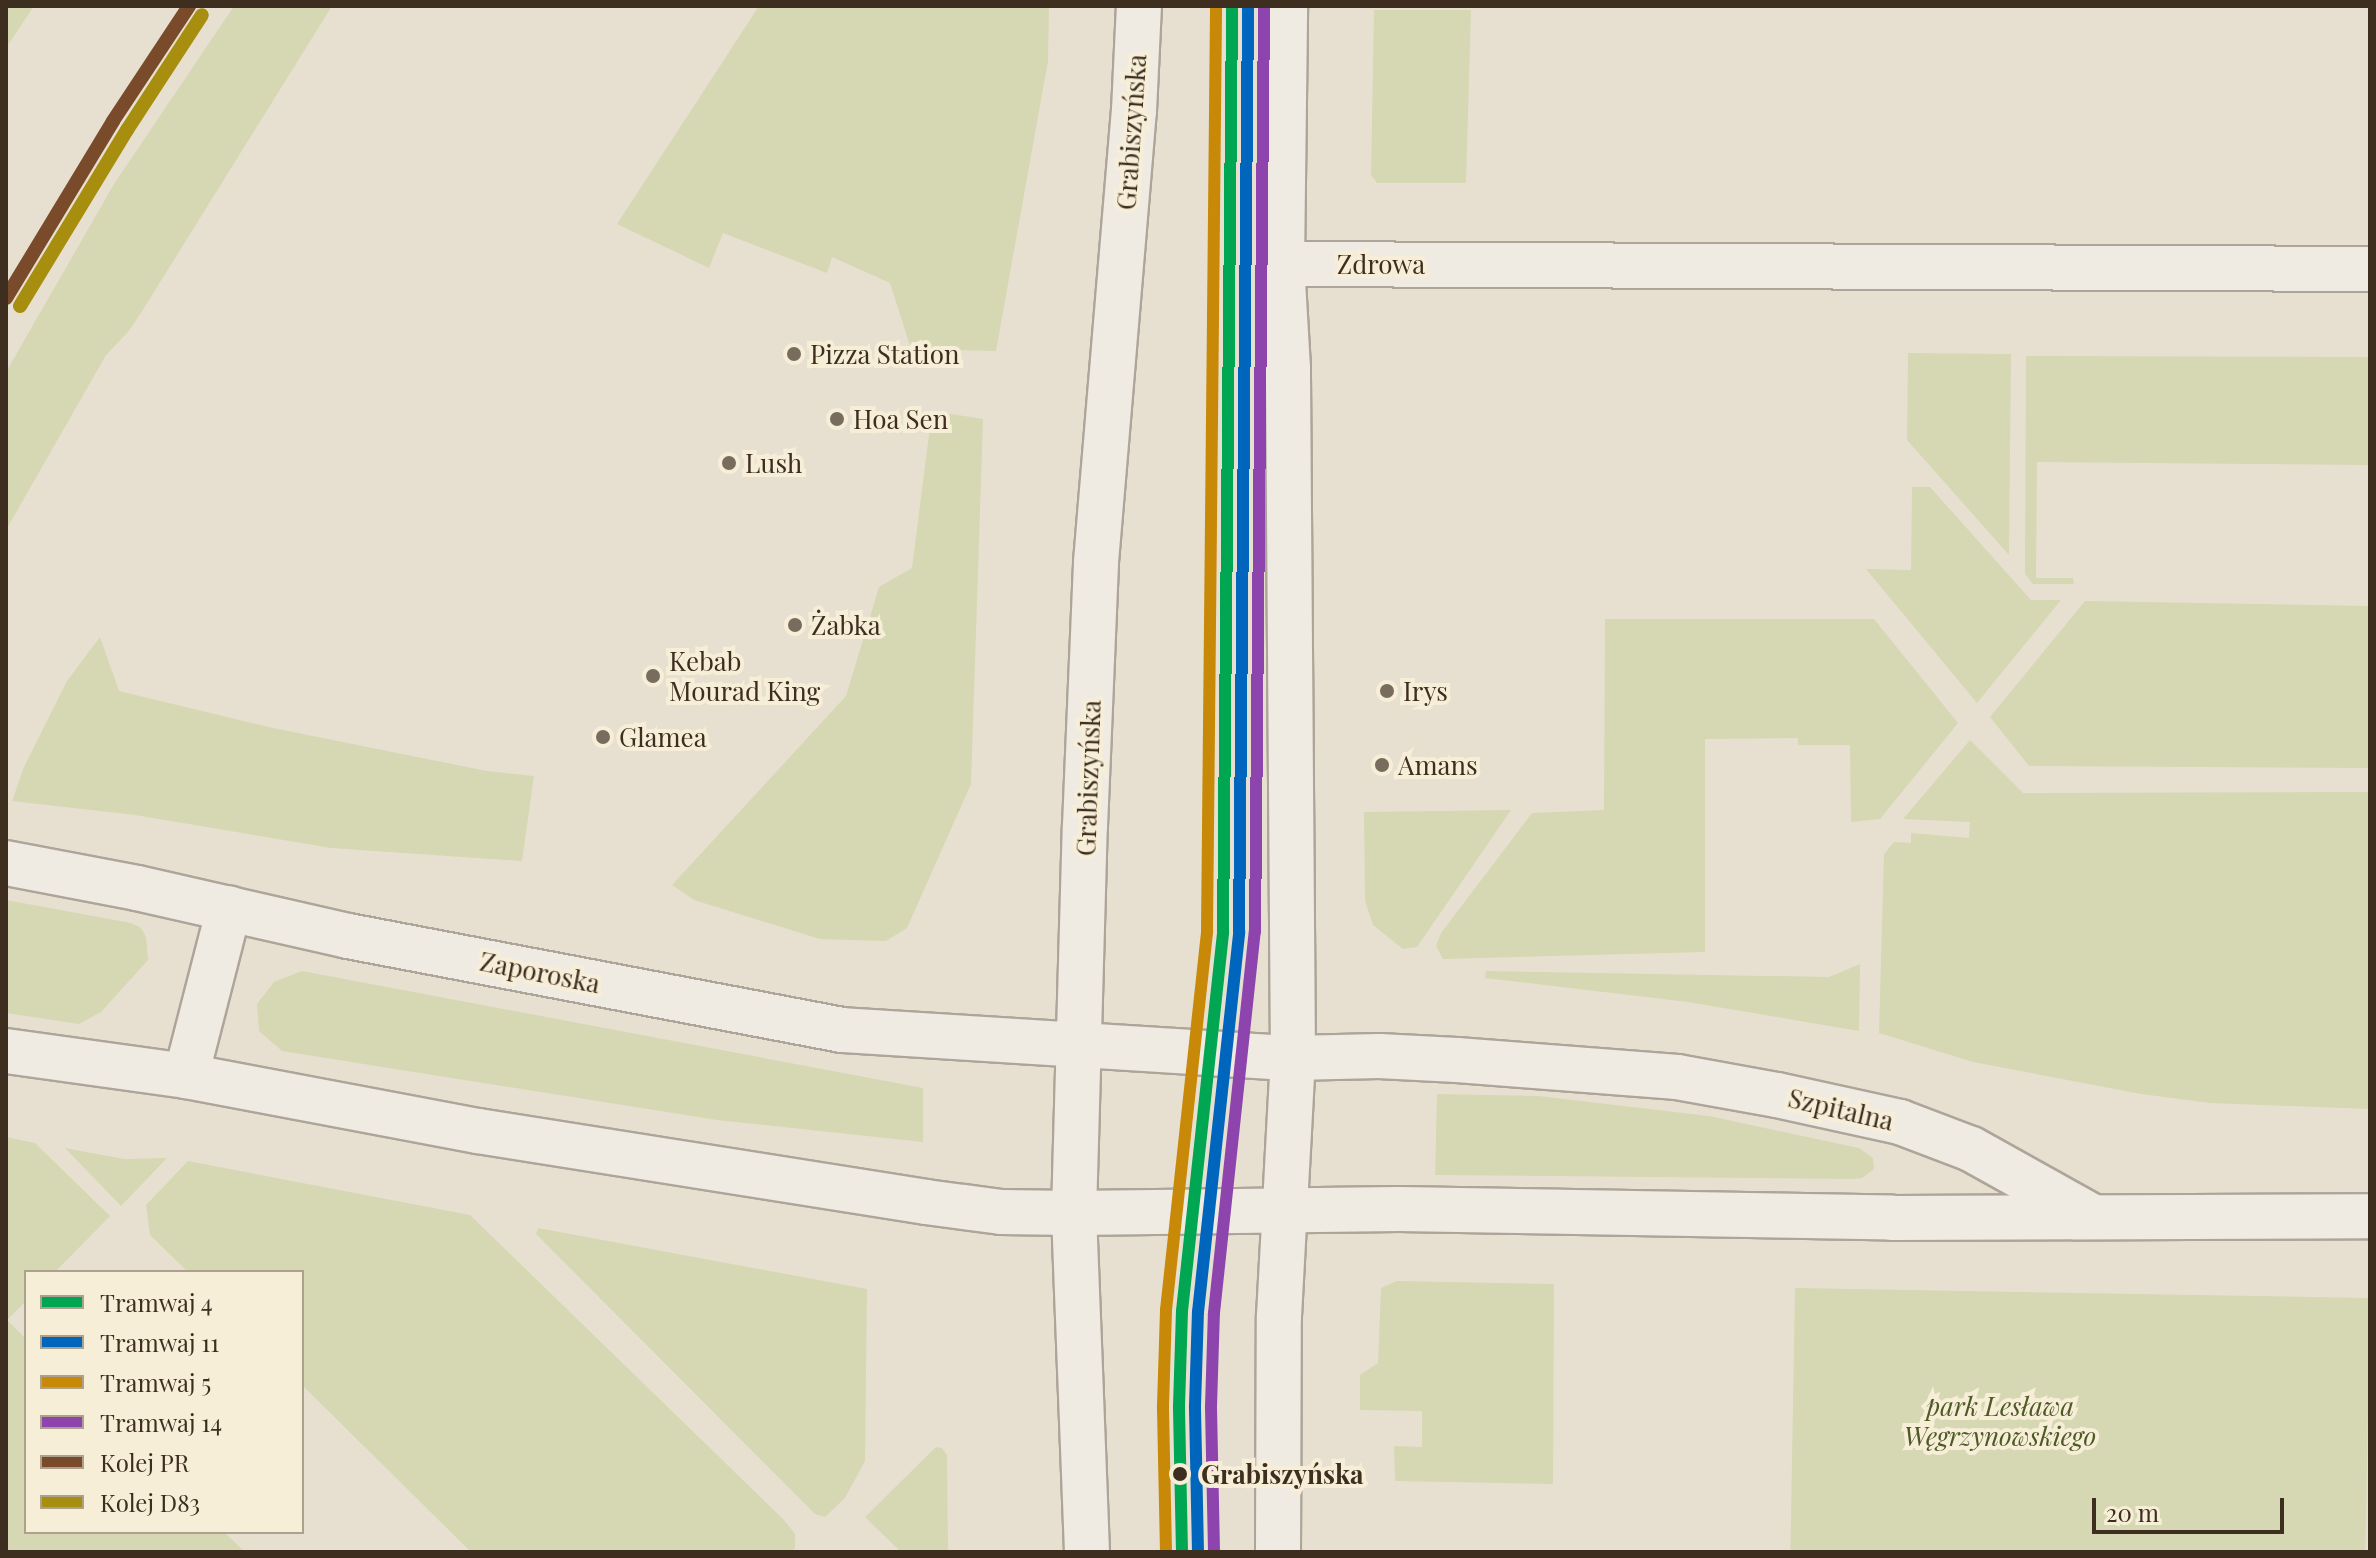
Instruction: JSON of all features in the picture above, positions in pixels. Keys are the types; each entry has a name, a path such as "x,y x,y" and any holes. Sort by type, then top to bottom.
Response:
{"main road":[{"name":"Grabiszyńska","path":"1087,1552 1074,1213 1096,562 1134,111 1139,6"},
{"path":"1278,1552 1284,1210 1293,1058 1288,368 1282,264 1285,6"},
{"name":"Zdrowa","path":"1282,264 2370,269"},
{"name":"Zaporoska","path":"6,863 229,908 348,936 842,1030 1293,1058"},
{"path":"186,1076 229,908"},
{"path":"6,1051 186,1076 478,1131 1001,1212 1374,1210 1892,1218 2090,1216"},
{"name":"Szpitalna","path":"1293,1058 1379,1056 1457,1060 1677,1077 1777,1095 1900,1122 1943,1138 1971,1149 2090,1216 2370,1216"}],"green space":[{"path":"6,6 34,6 6,48"},
{"path":"234,6 332,6 144,308 128,332 106,355 6,530 6,372 114,184"},
{"path":"759,6 1049,6 1048,61 996,351 911,349 890,283 832,257 827,273 723,233 709,268 617,224"},
{"path":"1374,10 1471,10 1466,183 1377,183 1371,175"},
{"path":"1908,353 2011,354 2009,555 1907,440"},
{"path":"2026,356 2370,357 2370,465 2037,462 2036,578 2073,578 2074,584 2033,584 2025,574"},
{"path":"932,411 983,419 971,784 907,928 886,941 820,939 694,900 672,885 846,696 879,587 912,568"},
{"path":"1912,487 1930,487 2031,600 2061,600 1977,703 1866,569 1911,570"},
{"path":"2085,601 2370,606 2370,768 2029,766 1990,717"},
{"path":"1605,619 1874,619 1958,723 1880,819 1851,822 1850,745 1798,745 1798,738 1705,739 1705,952 1443,959 1436,946 1441,933 1532,813 1604,810"},
{"path":"100,637 119,691 273,728 487,771 534,776 522,861 331,848 135,815 12,801 24,767 67,681"},
{"path":"1970,740 2023,793 2370,792 2370,1109 2210,1103 2141,1094 1973,1062 1879,1033 1884,854 1894,842 1911,843 1911,833 1969,838 1970,822 1903,819"},
{"path":"1511,810 1417,947 1403,949 1373,925 1365,901 1364,812"},
{"path":"6,900 131,923 141,928 146,937 148,960 101,1012 79,1024 6,1013"},
{"path":"1860,964 1859,1031 1688,1002 1485,978 1486,971 1829,977"},
{"path":"302,971 923,1088 923,1142 717,1120 282,1051 259,1031 257,1004 274,982"},
{"path":"1437,1094 1538,1096 1709,1116 1859,1148 1873,1158 1874,1169 1862,1178 1852,1179 1435,1175"},
{"path":"6,1137 35,1143 110,1216 57,1270 24,1270 24,1303 7,1320 24,1337 24,1534 226,1534 245,1552 6,1552"},
{"path":"65,1148 124,1159 167,1158 121,1206"},
{"path":"188,1161 470,1215 784,1520 795,1534 795,1548 791,1552 471,1552 304,1387 304,1270 186,1270 150,1235 146,1205"},
{"path":"538,1228 867,1289 865,1461 845,1498 825,1517 815,1514 536,1234"},
{"path":"1397,1281 1554,1284 1553,1484 1395,1481 1394,1446 1422,1447 1422,1411 1360,1410 1360,1375 1378,1363 1381,1288"},
{"name":"park Lesława Węgrzynowskiego","path":"1795,1288 2370,1298 2365,1552 1790,1552"},
{"path":"936,1447 942,1448 947,1455 948,1552 901,1552 865,1517"}],"tram line":[{"name":"5","path":"1166,1552 1163,1406 1166,1310 1207,931 1216,6"},
{"name":"4","path":"1182,1552 1179,1406 1182,1311 1223,932 1232,6"},
{"name":"11","path":"1198,1552 1195,1406 1198,1312 1239,932 1248,6"},
{"name":"14","path":"1214,1551 1211,1406 1214,1313 1255,932 1264,6"}],"rail line":[{"name":"PR","path":"6,298 113,121 189,6"},
{"name":"D83","path":"20,306 127,130 202,15"}],"place":[{"name":"Pizza Station","path":"794,354"},
{"name":"Hoa Sen","path":"837,419"},
{"name":"Lush","path":"729,463"},
{"name":"Żabka","path":"795,625"},
{"name":"Kebab Mourad King","path":"653,676"},
{"name":"Irys","path":"1387,691"},
{"name":"Glamea","path":"603,737"},
{"name":"Amans","path":"1382,765"},
{"name":"Grabiszyńska","path":"1180,1474"}]}
